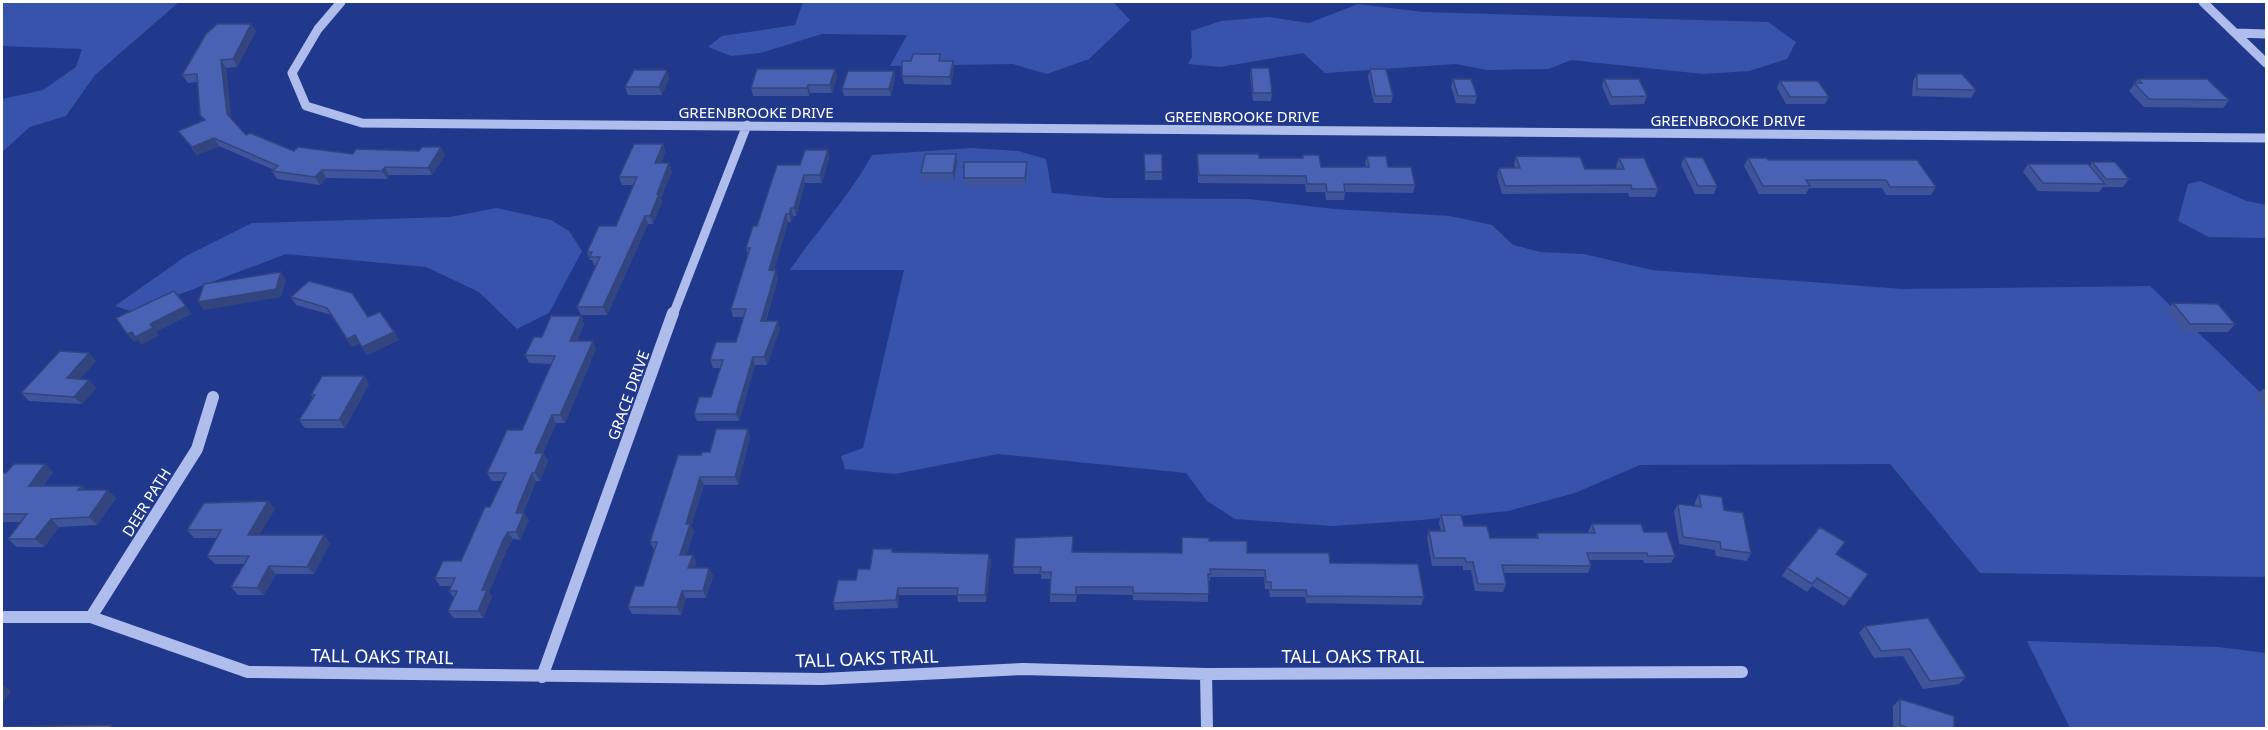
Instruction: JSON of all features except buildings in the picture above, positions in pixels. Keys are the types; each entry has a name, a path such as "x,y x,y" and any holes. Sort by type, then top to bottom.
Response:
{"street":[{"name":"GREENBROOKE DRIVE","path":"341,2 318,29 292,73 306,106 362,123 2266,138"},
{"path":"2203,2 2266,63"},
{"path":"2236,33 2266,34"},
{"name":"GRACE DRIVE","path":"542,677 686,278 747,125"},
{"name":"DEER PATH","path":"91,616 197,449 213,397"},
{"name":"TALL OAKS TRAIL","path":"2,617 91,616 248,672 822,679 1023,669 1206,674 1743,672"},
{"path":"1206,674 1207,729"}],"shaded area":[{"path":"2,2 179,2 95,75 66,116 30,127 2,152 2,99 43,90 76,67 82,49 2,46"},
{"path":"803,2 1113,2 1130,20 1089,59 1047,74 1013,64 890,66 907,35 822,34 760,53 731,56 708,47 722,36 795,25"},
{"path":"1358,4 1423,12 1768,22 1796,42 1787,59 1749,71 1703,74 1571,60 1549,69 1487,70 1456,64 1325,73 1303,53 1220,67 1188,64 1192,57 1191,31 1221,21 1269,17 1309,23"},
{"path":"971,148 1018,151 1046,159 1052,193 1108,198 1249,199 1334,209 1450,216 1492,225 1513,245 1540,252 1584,254 1652,270 1902,289 2150,286 2266,398 2266,577 1980,573 1890,464 1640,465 1575,493 1508,511 1332,526 1235,519 1207,501 1186,473 998,454 895,474 845,469 841,456 863,448 904,270 790,270 854,185 872,155"},
{"path":"2200,181 2247,201 2266,205 2266,238 2209,237 2178,221 2188,184"},
{"path":"496,208 551,220 569,231 582,251 549,313 517,329 479,292 426,267 286,254 133,312 115,306 186,256 252,223 450,217"},
{"path":"2027,641 2218,647 2266,653 2266,728 2070,728"}]}
